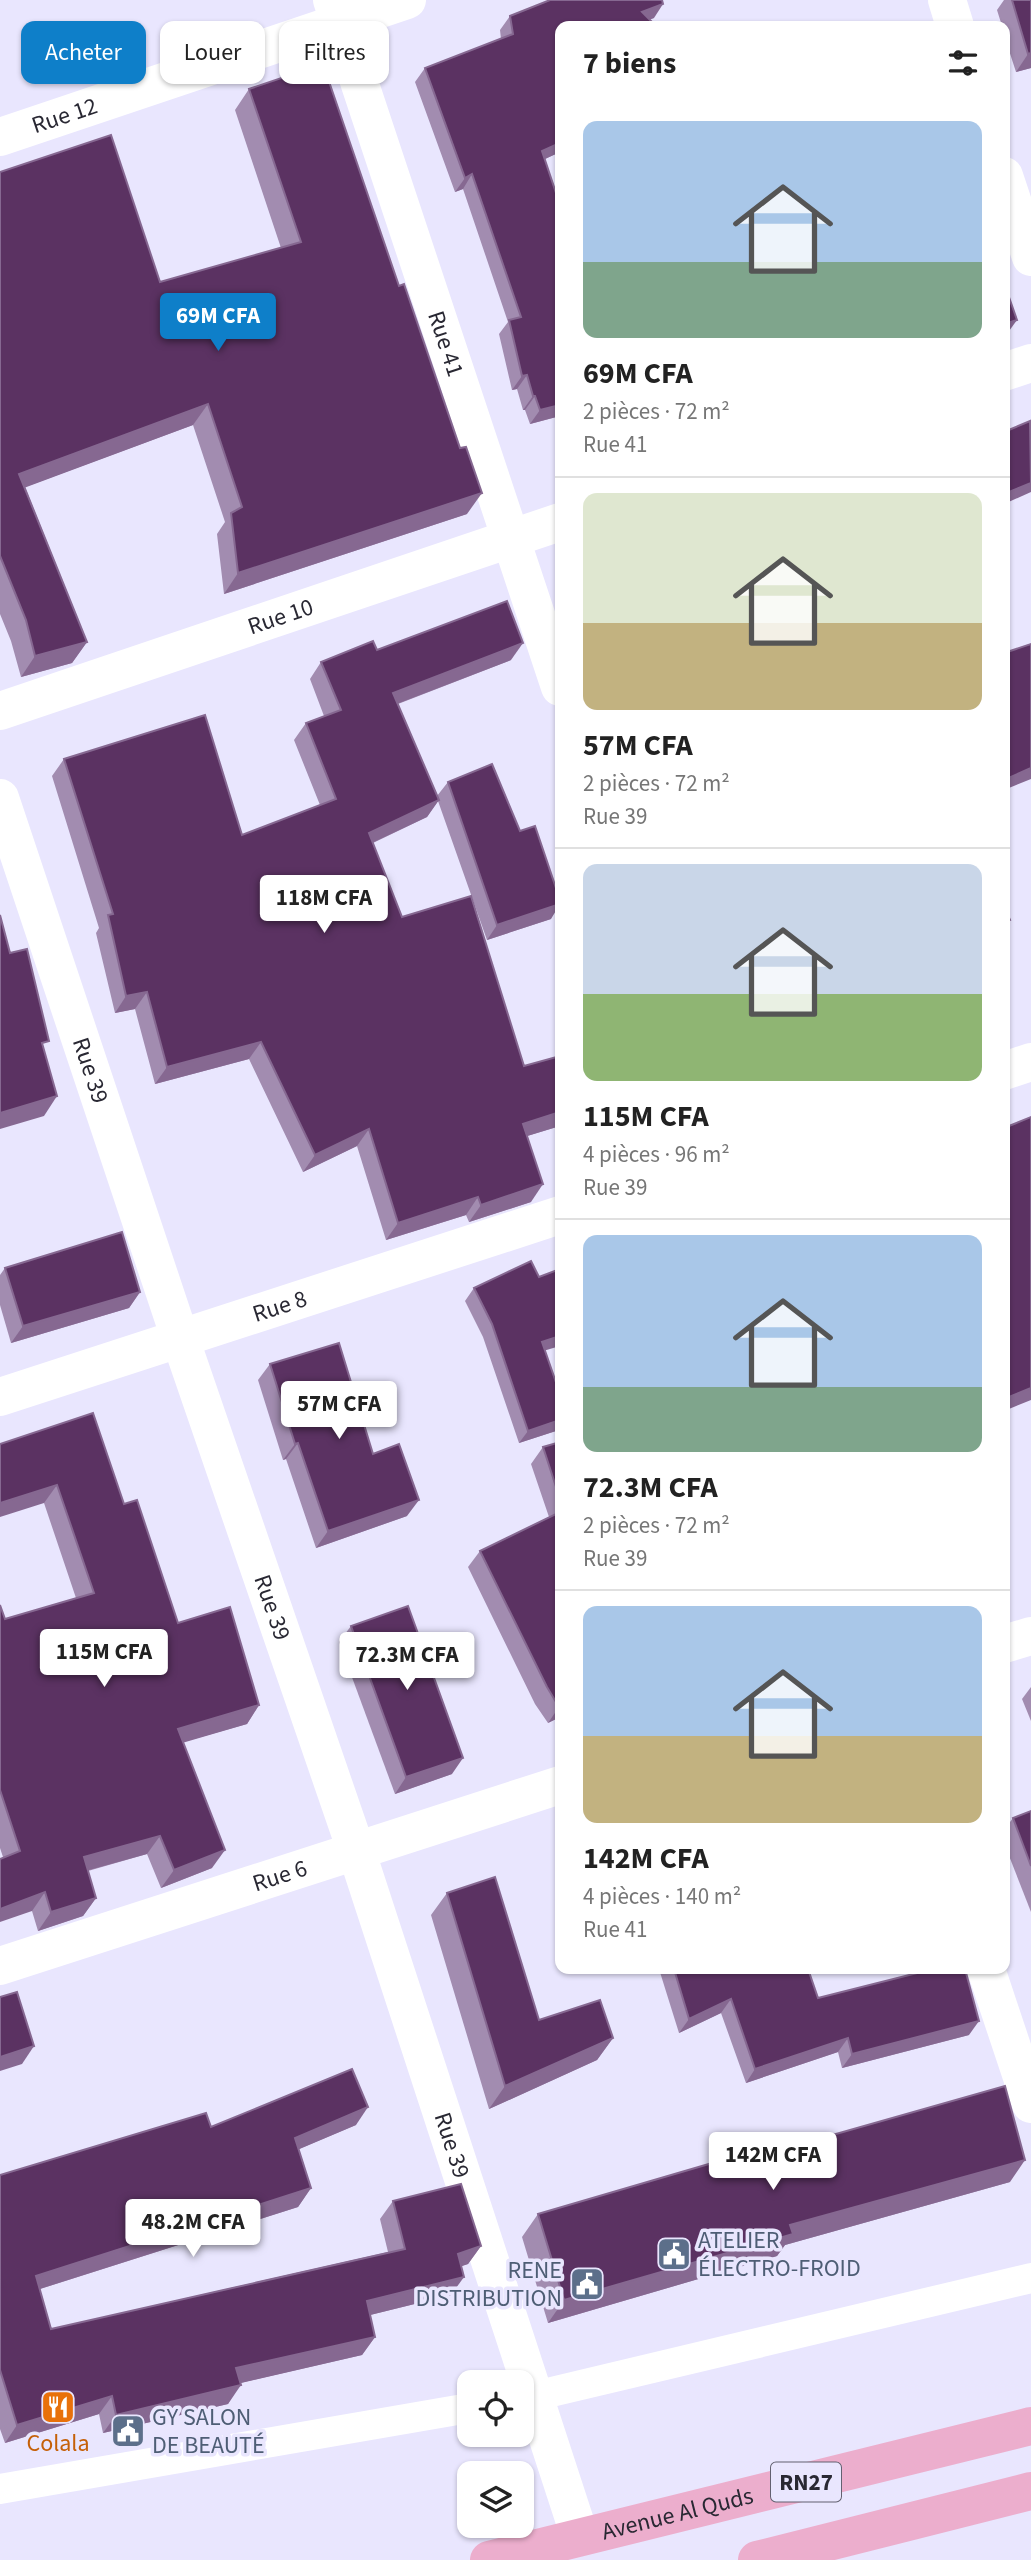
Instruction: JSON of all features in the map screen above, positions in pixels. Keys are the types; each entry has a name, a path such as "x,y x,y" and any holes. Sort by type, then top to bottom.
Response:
{"main road":[{"name":"Avenue Al Quds","path":"489,2560 1031,2426"},
{"name":"RN27","path":"757,2560 1031,2491"}],"street":[{"name":"Rue 12","path":"0,137 336,11 407,0"},
{"path":"947,0 953,21"},
{"name":"Rue 41","path":"336,11 555,672"},
{"path":"1010,194 1031,257"},
{"path":"1010,370 1031,363"},
{"name":"Rue 10","path":"0,711 555,524"},
{"name":"Rue 39","path":"0,798 180,1338 356,1850 519,2370"},
{"path":"1010,1069 1031,1062"},
{"name":"Rue 8","path":"0,1397 555,1217"},
{"path":"1010,1642 1031,1636"},
{"name":"Rue 6","path":"0,1966 555,1787"},
{"path":"988,1974 1031,2104"},
{"name":"Rue 39","path":"534,2414 580,2537"}],"lane":[{"path":"534,2397 1031,2278"},
{"path":"0,2489 457,2410"}],"building":[{"path":"550,0 662,0 663,4 642,12 651,21 555,21 555,145 542,151 555,190 555,406 540,410 527,375 522,376 509,320 521,317 472,174 465,178 425,68 513,34 510,16"},
{"path":"1012,0 1031,0 1031,53 1028,54"},
{"path":"279,79 279,84 330,84 399,286 404,284 460,448 466,447 482,493 238,573 231,513 242,507 208,404 19,474 87,642 35,656 26,620 0,556 0,172 111,135 160,282 301,242 249,89"},
{"path":"1010,300 1017,320 1010,322"},
{"path":"1030,421 1031,483 1010,492 1010,429"},
{"path":"507,601 523,643 393,693 439,800 369,833 402,917 471,896 524,1066 555,1057 555,1114 523,1124 543,1184 481,1205 478,1197 398,1223 369,1129 315,1155 261,1042 167,1067 147,992 126,996 108,915 113,914 64,759 205,715 242,835 336,799 306,723 341,710 321,662 373,641 377,650"},
{"path":"1031,644 1031,768 1010,777 1010,651"},
{"path":"492,764 520,831 535,826 555,885 555,906 497,925 448,782"},
{"path":"0,915 10,953 27,949 49,1041 42,1043 57,1096 0,1113"},
{"path":"1031,1117 1031,1388 1010,1397 1010,1126"},
{"path":"122,1232 140,1292 23,1326 5,1268"},
{"path":"531,1261 539,1277 555,1271 555,1338 542,1342 555,1380 555,1422 528,1431 492,1324 474,1288"},
{"path":"339,1343 373,1454 399,1444 419,1500 328,1531 298,1443 295,1444 270,1364"},
{"path":"93,1413 124,1504 137,1500 178,1623 230,1607 259,1705 178,1729 225,1850 174,1870 160,1836 84,1857 96,1898 51,1912 45,1892 0,1909 0,1859 20,1851 0,1790 0,1605 5,1619 94,1593 57,1485 0,1503 0,1444"},
{"path":"555,1443 555,1484 543,1447"},
{"path":"555,1514 555,1700 547,1687 480,1551"},
{"path":"408,1606 463,1758 406,1777 351,1626"},
{"path":"1031,1811 1031,1866 1013,1818"},
{"path":"495,1877 539,2020 600,2000 613,2038 505,2086 447,1893"},
{"path":"676,1974 810,1974 818,1998 913,1974 966,1974 979,2021 852,2054 848,2038 755,2069 731,1999 689,2019"},
{"path":"17,1992 34,2046 0,2057 0,1997"},
{"path":"352,2069 368,2107 295,2138 311,2188 36,2276 51,2329 405,2249 393,2201 461,2184 481,2246 458,2254 464,2277 367,2301 375,2337 236,2368 241,2385 116,2415 112,2396 17,2425 0,2370 0,2175 206,2113 211,2127"},
{"path":"1005,2086 1025,2160 790,2225 793,2234 564,2300 538,2214 767,2147 769,2153"}],"place":[{"name":"ATELIER ÉLECTRO-FROID","path":"674,2254"},
{"name":"RENE DISTRIBUTION","path":"587,2284"},
{"name":"Colala","path":"58,2407"},
{"name":"GY SALON DE BEAUTÉ","path":"128,2431"}]}
